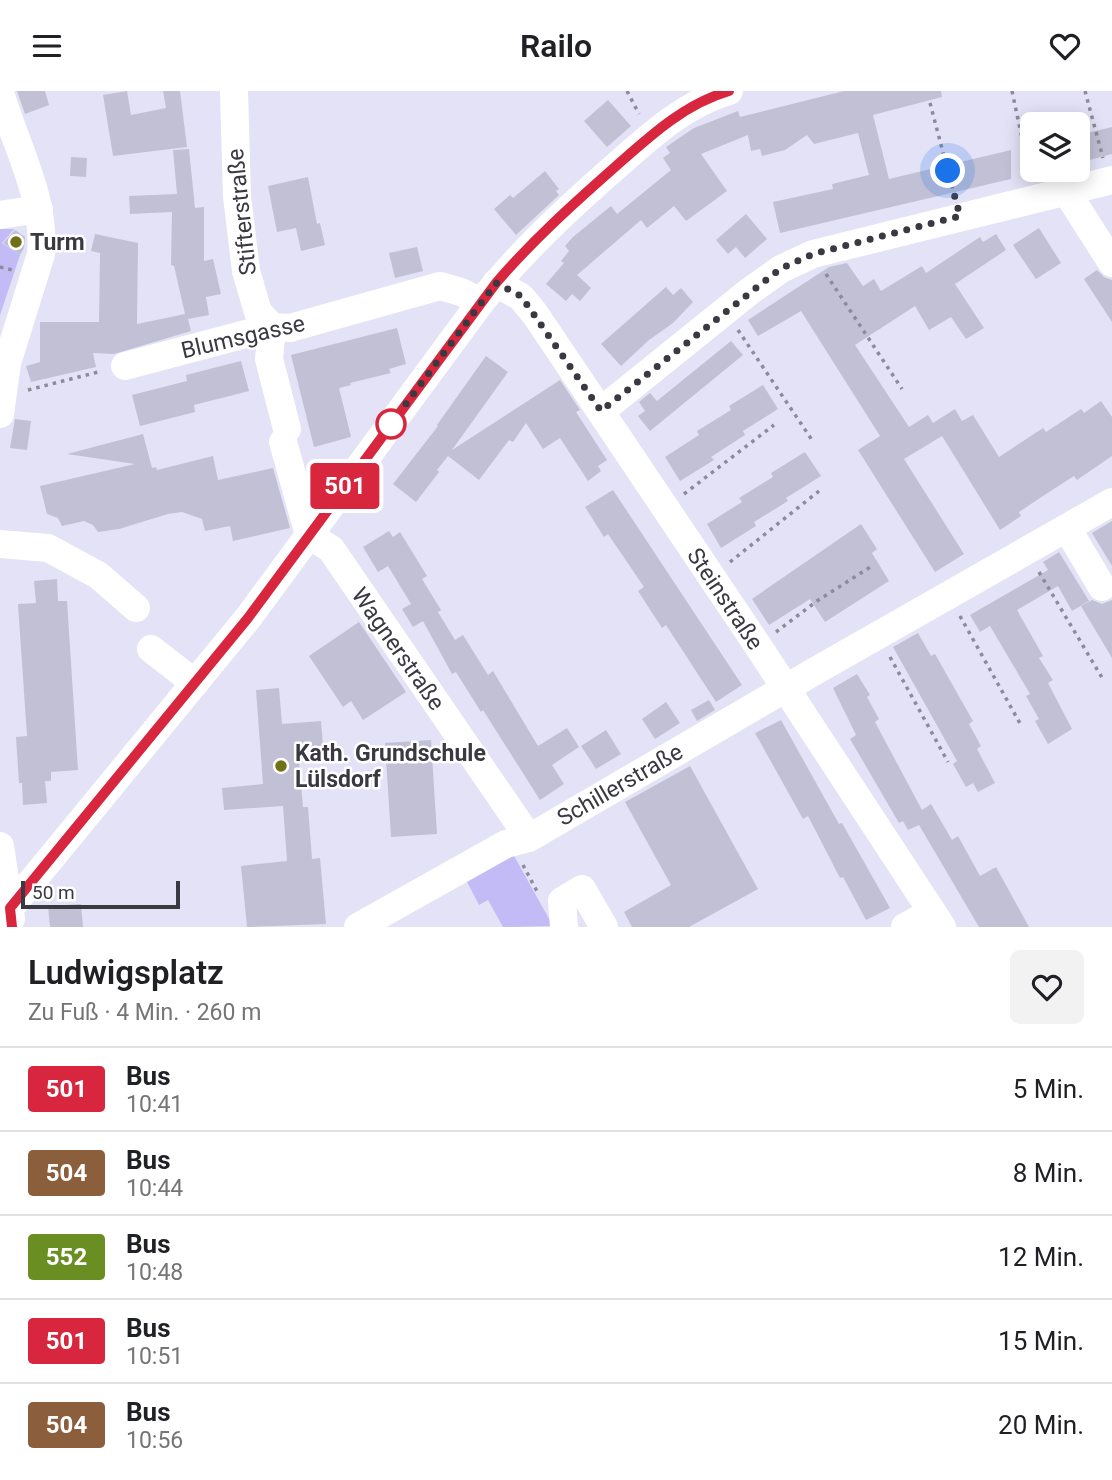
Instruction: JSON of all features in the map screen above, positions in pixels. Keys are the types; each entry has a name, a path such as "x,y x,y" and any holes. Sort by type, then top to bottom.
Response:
{"street":[{"name":"Stifterstraße","path":"234,91 237,196 246,271 258,312 272,327"},
{"path":"11,917 248,618 489,292 541,234 650,136 692,107 729,91"},
{"path":"0,92 42,224 41,254 7,363 1,404"},
{"path":"601,411 780,269 813,254 1110,180"},
{"path":"1066,191 1112,263"},
{"path":"0,215 39,209"},
{"name":"Blumsgasse","path":"125,366 272,327 290,328 440,286 461,292 489,292"},
{"name":"Steinstraße","path":"489,292 521,296 758,646 937,920"},
{"path":"272,327 269,359 309,535"},
{"name":"Schillerstraße","path":"358,927 520,841 1112,502"},
{"path":"1068,528 1102,587"},
{"name":"Wagnerstraße","path":"309,535 331,549 520,841"},
{"path":"0,544 48,548 98,575 136,608"},
{"path":"150,649 195,683"},
{"path":"1,863 11,917"},
{"path":"564,927 562,901 582,890 604,927"},
{"path":"905,927 937,920"}],"path":[{"path":"1012,91 1035,198"},
{"path":"1085,91 1110,180"},
{"path":"930,103 960,216"},
{"path":"813,254 902,389"},
{"path":"725,311 812,440"},
{"path":"1,404 31,389 125,366"},
{"path":"664,509 774,425"},
{"path":"711,577 819,491"},
{"path":"1027,551 1104,681"},
{"path":"758,646 817,601 872,566"},
{"path":"948,596 1022,727"},
{"path":"878,635 948,762"},
{"path":"520,841 544,903"}],"shaded area":[{"path":"0,229 14,229 2,243 20,255 0,315"},
{"path":"513,854 553,926 503,927 488,900 479,905 466,880"}],"building":[{"path":"17,91 45,91 49,105 25,114"},
{"path":"127,91 131,115 166,108 163,91 180,91 187,147 113,156 103,95"},
{"path":"844,91 941,91 942,97 873,115 889,179 1011,150 1011,179 780,233 773,202 833,189 832,184 869,175 858,133 814,144 807,135 785,150 762,156 760,149 751,151 748,135 701,154 727,191 686,221 674,206 647,228 641,220 577,275 591,288 580,301 572,294 566,301 546,284 564,263 561,261 569,251 565,246 573,237 611,206 617,214 671,170 663,158 670,153 666,147 694,128 738,111 740,117"},
{"path":"608,100 631,126 607,147 584,121"},
{"path":"1112,127 1112,154 1090,160 1090,132"},
{"path":"189,149 195,208 204,207 204,261 213,259 221,294 206,297 209,315 188,319 191,331 114,354 93,353 96,367 31,382 26,366 40,362 40,322 99,322 100,253 91,251 95,234 138,243 137,324 185,314 174,266 171,265 172,212 130,214 129,196 177,194 173,150"},
{"path":"71,157 87,158 86,177 70,176"},
{"path":"545,171 559,189 556,191 559,195 516,235 494,209 510,195 513,198"},
{"path":"308,177 317,224 320,223 325,245 301,251 296,228 277,232 268,186"},
{"path":"746,214 767,239 745,258 736,247 728,254 716,240"},
{"path":"1039,228 1061,263 1036,279 1013,245"},
{"name":"Turm","path":"15,230 25,237 20,255 3,243"},
{"path":"996,234 1006,250 955,284 984,328 966,339 951,317 929,330 915,306 855,345 909,427 928,415 933,423 955,409 962,421 973,415 999,457 1043,428 1046,432 1081,409 1084,413 1101,401 1112,417 1112,456 1077,480 1074,476 1046,494 1019,512 1021,516 1000,530 942,436 904,459 964,554 935,572 858,450 880,436 801,311 758,336 748,320 829,267 847,263 863,286 874,279 881,291 922,266 926,273 980,237 983,242"},
{"path":"417,247 423,271 395,278 389,253"},
{"path":"1097,270 1112,280 1112,322 1084,279"},
{"path":"666,287 673,295 681,288 693,302 673,323 649,340 621,366 601,344"},
{"path":"397,328 406,364 389,369 391,373 339,388 351,437 314,447 291,355"},
{"path":"731,341 743,355 650,431 638,416 645,411 639,402 650,393 657,401"},
{"path":"486,356 508,372 452,450 560,380 580,410 576,412 607,460 598,466 601,471 588,481 560,438 543,449 526,423 513,442 509,440 479,480 448,456 416,502 393,484 438,426"},
{"path":"241,361 249,391 194,405 195,412 140,426 132,395 187,381 186,375"},
{"path":"763,385 778,409 743,431 745,435 711,457 714,460 680,481 665,457 699,435 697,431 731,410 729,406"},
{"path":"15,419 31,421 27,450 10,448"},
{"path":"143,434 152,468 156,467 157,470 213,456 218,480 273,468 290,528 233,541 230,526 205,531 202,519 182,512 98,532 93,525 84,521 62,526 58,518 47,514 40,486 135,464 67,454"},
{"path":"805,452 821,476 754,522 756,526 721,548 707,524 742,502 739,498 773,477 771,473"},
{"path":"613,490 742,685 716,702 666,625 662,628 638,591 644,587 608,534 604,537 585,507"},
{"path":"1112,521 1112,566 1092,533"},
{"path":"861,524 877,549 872,553 889,581 825,622 810,599 769,625 752,599"},
{"path":"389,531 393,537 400,532 427,576 422,579 455,640 463,635 488,675 493,671 538,746 567,728 579,747 552,765 564,784 540,800 483,710 481,712 456,672 452,674 423,621 413,627 402,609 411,604 388,566 378,572 363,547"},
{"path":"1059,552 1089,601 1072,611 1058,586 1017,610 1043,656 1039,658 1053,680 1048,683 1072,729 1048,744 1035,721 1039,719 1026,696 1030,694 990,626 980,632 970,615 1048,570 1043,562"},
{"path":"57,579 58,601 67,601 78,770 51,772 51,781 45,781 47,803 23,805 16,737 27,736 18,604 36,603 34,581"},
{"path":"1092,600 1102,604 1112,600 1112,658 1081,606"},
{"path":"359,622 406,692 363,720 351,701 343,707 309,656"},
{"path":"918,633 931,656 935,654 973,721 969,724 981,746 977,749 995,783 978,792 973,783 966,787 953,764 957,761 893,647"},
{"path":"857,674 870,695 867,697 879,719 875,722 922,810 931,804 952,840 958,836 980,876 996,867 1029,927 979,927 919,825 908,830 903,821 899,823 850,739 856,735 833,688"},
{"path":"279,688 282,724 321,721 323,746 298,748 303,807 308,807 312,859 320,858 326,924 247,927 241,866 287,861 283,806 224,810 222,788 263,784 256,690"},
{"path":"709,700 715,710 697,721 691,710"},
{"path":"666,702 680,723 655,739 642,719"},
{"path":"781,720 890,908 866,920 843,877 840,878 808,816 803,819 755,733"},
{"path":"606,730 621,754 596,769 581,746"},
{"path":"431,740 437,834 391,837 385,743"},
{"path":"690,766 758,889 689,927 632,927 624,912 671,885 625,802"},
{"path":"81,904 83,927 50,927 48,906"}],"bus line":[{"name":"501","path":"12,927 10,908 248,618 481,302 519,256 650,136 692,107 729,91"}],"place":[{"name":"Turm","path":"16,242"},
{"name":"Kath. Grundschule Lülsdorf","path":"281,766"}],"route":[{"path":"391,424 496,283 521,296 601,411 780,269 813,254 960,216 948,171"}]}
